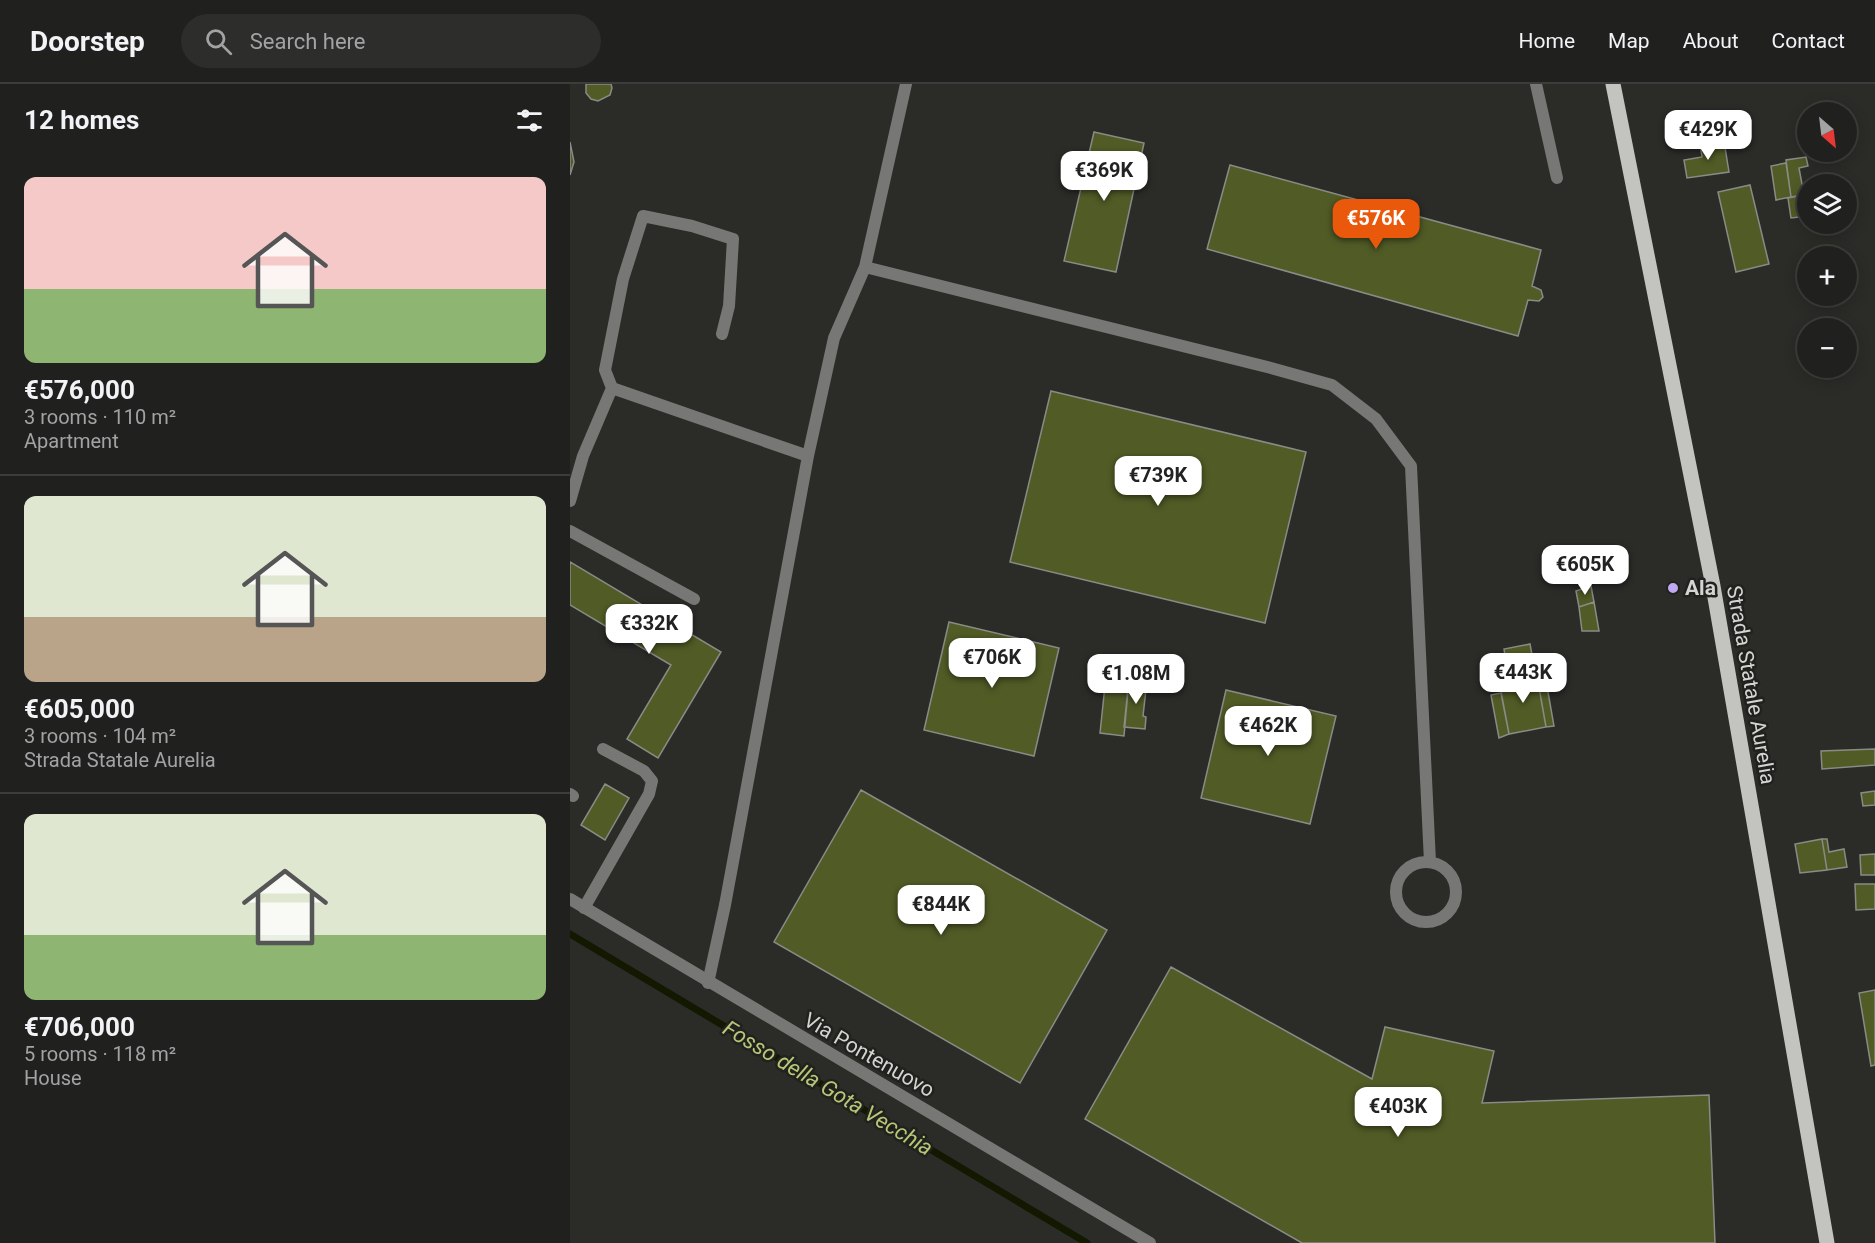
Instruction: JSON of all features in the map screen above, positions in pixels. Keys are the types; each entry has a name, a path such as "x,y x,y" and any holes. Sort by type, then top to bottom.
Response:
{"main road":[{"name":"Strada Statale Aurelia","path":"1614,84 1713,586 1827,1243"},
{"name":"Strada Statale Aurelia","path":"1819,1243 1822,1224"}],"street":[{"path":"708,983 725,905 808,456 834,338 865,267 906,84"},
{"path":"1536,84 1557,178"},
{"path":"570,501 583,456 612,388 605,370 623,279 643,216 692,226 733,239 729,306 722,334"},
{"path":"865,267 1332,385 1376,419 1411,466 1430,862"},
{"path":"612,388 808,456"},
{"path":"570,531 694,599"},
{"path":"584,908 649,794 652,781 644,771 603,749"},
{"path":"1430,862 1439,865 1453,878 1456,897 1447,914 1430,921 1420,921 1403,911 1396,892 1398,882 1410,866 1430,862"},
{"name":"Via Pontenuovo","path":"570,899 1149,1243"}],"building":[{"path":"586,84 611,84 610,95 598,101 591,99 586,93"},
{"path":"1094,132 1144,143 1116,272 1064,261"},
{"path":"1724,141 1729,172 1687,178 1684,160 1702,157 1700,144"},
{"path":"570,142 574,162 570,175"},
{"path":"1797,158 1797,162 1807,162 1808,166 1799,168 1800,174 1797,174 1797,196 1791,197 1786,160"},
{"path":"1786,163 1791,197 1776,200 1771,166"},
{"path":"1230,165 1541,250 1532,286 1541,290 1543,297 1539,301 1528,300 1518,336 1207,249"},
{"path":"1750,185 1769,264 1736,272 1718,192"},
{"path":"1797,196 1797,217 1791,218 1788,198"},
{"path":"1051,391 1306,452 1265,623 1010,562"},
{"path":"570,562 721,652 658,758 627,739 671,665 570,605"},
{"path":"1591,586 1594,602 1579,607 1576,591"},
{"path":"1594,602 1599,631 1582,631 1579,607"},
{"path":"949,622 1059,648 1034,756 924,730"},
{"path":"1530,644 1536,676 1509,680 1504,649"},
{"path":"1545,675 1554,726 1546,727 1537,676"},
{"path":"1106,676 1129,679 1124,736 1100,733"},
{"path":"1537,676 1546,727 1509,734 1499,681"},
{"path":"1129,679 1147,681 1143,716 1146,717 1145,729 1124,727"},
{"path":"1226,690 1336,716 1310,824 1201,798"},
{"path":"1501,693 1509,734 1499,738 1491,695"},
{"path":"1875,749 1875,765 1822,769 1821,751"},
{"path":"605,784 629,798 605,840 581,825"},
{"path":"861,790 1107,930 1020,1083 774,942"},
{"path":"1875,791 1875,805 1863,806 1861,793"},
{"path":"1822,839 1827,870 1800,873 1795,844"},
{"path":"1822,839 1827,839 1829,852 1844,849 1847,867 1827,870"},
{"path":"1875,854 1875,875 1861,875 1860,855"},
{"path":"1855,884 1875,884 1875,909 1856,910"},
{"path":"1171,967 1372,1079 1385,1027 1494,1051 1482,1103 1709,1095 1715,1243 1302,1243 1085,1119"},
{"path":"1875,990 1875,1065 1871,1066 1859,993"}],"waterway":[{"name":"Fosso della Gota Vecchia","path":"570,934 1087,1243"}],"place":[{"name":"Ala","path":"1673,588"}]}
